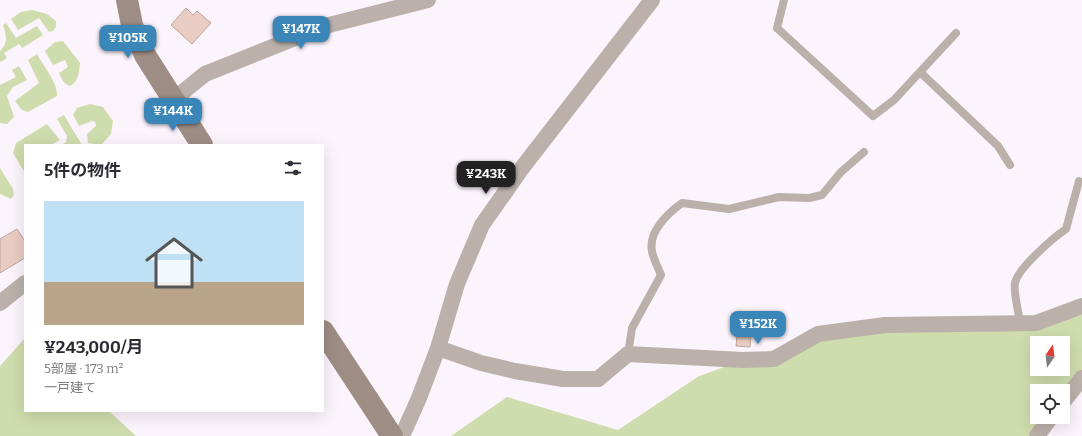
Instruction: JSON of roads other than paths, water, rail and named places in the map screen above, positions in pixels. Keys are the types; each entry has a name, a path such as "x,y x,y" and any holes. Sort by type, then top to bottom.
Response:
{"street":[{"path":"127,0 132,26 145,55 201,144"},
{"path":"173,100 205,74 325,26 428,0"},
{"path":"402,436 419,398 438,348 457,284 482,225 522,168 652,0"},
{"path":"0,303 24,284"},
{"path":"438,348 481,363 515,371 563,379 598,379 628,354 742,360 774,358 818,334 886,326 1036,322 1082,306"},
{"path":"324,333 392,436"},
{"path":"1070,393 1082,378"},
{"path":"1036,436 1045,424"}],"lane":[{"path":"784,0 777,28 873,116 894,100 956,33"},
{"path":"920,72 998,146 1010,165"},
{"path":"628,354 632,328 661,274 652,251 652,235 674,208 682,203 729,209 779,197 809,198 822,195 841,172 864,152"},
{"path":"1020,323 1014,284 1019,275 1052,238 1066,229 1079,181"}]}
